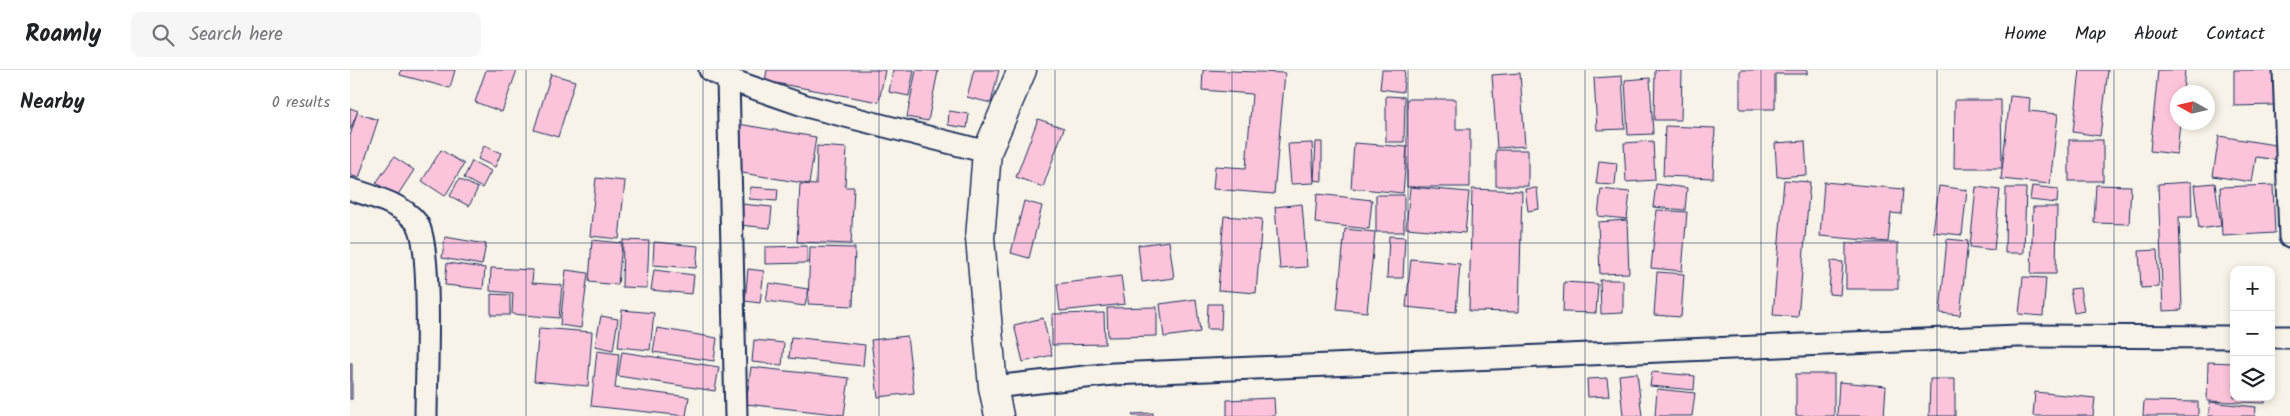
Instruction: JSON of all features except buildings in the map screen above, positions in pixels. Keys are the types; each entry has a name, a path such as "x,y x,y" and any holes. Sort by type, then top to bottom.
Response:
{"street":[{"path":"999,416 994,386 980,238 987,152 1022,70"},
{"path":"2284,70 2290,237"},
{"path":"736,416 719,75 806,106 987,152"},
{"path":"350,189 407,212 418,224 427,267 426,416"},
{"path":"994,386 1113,374 1998,337 2230,337"},
{"path":"2275,337 2290,337"}]}
